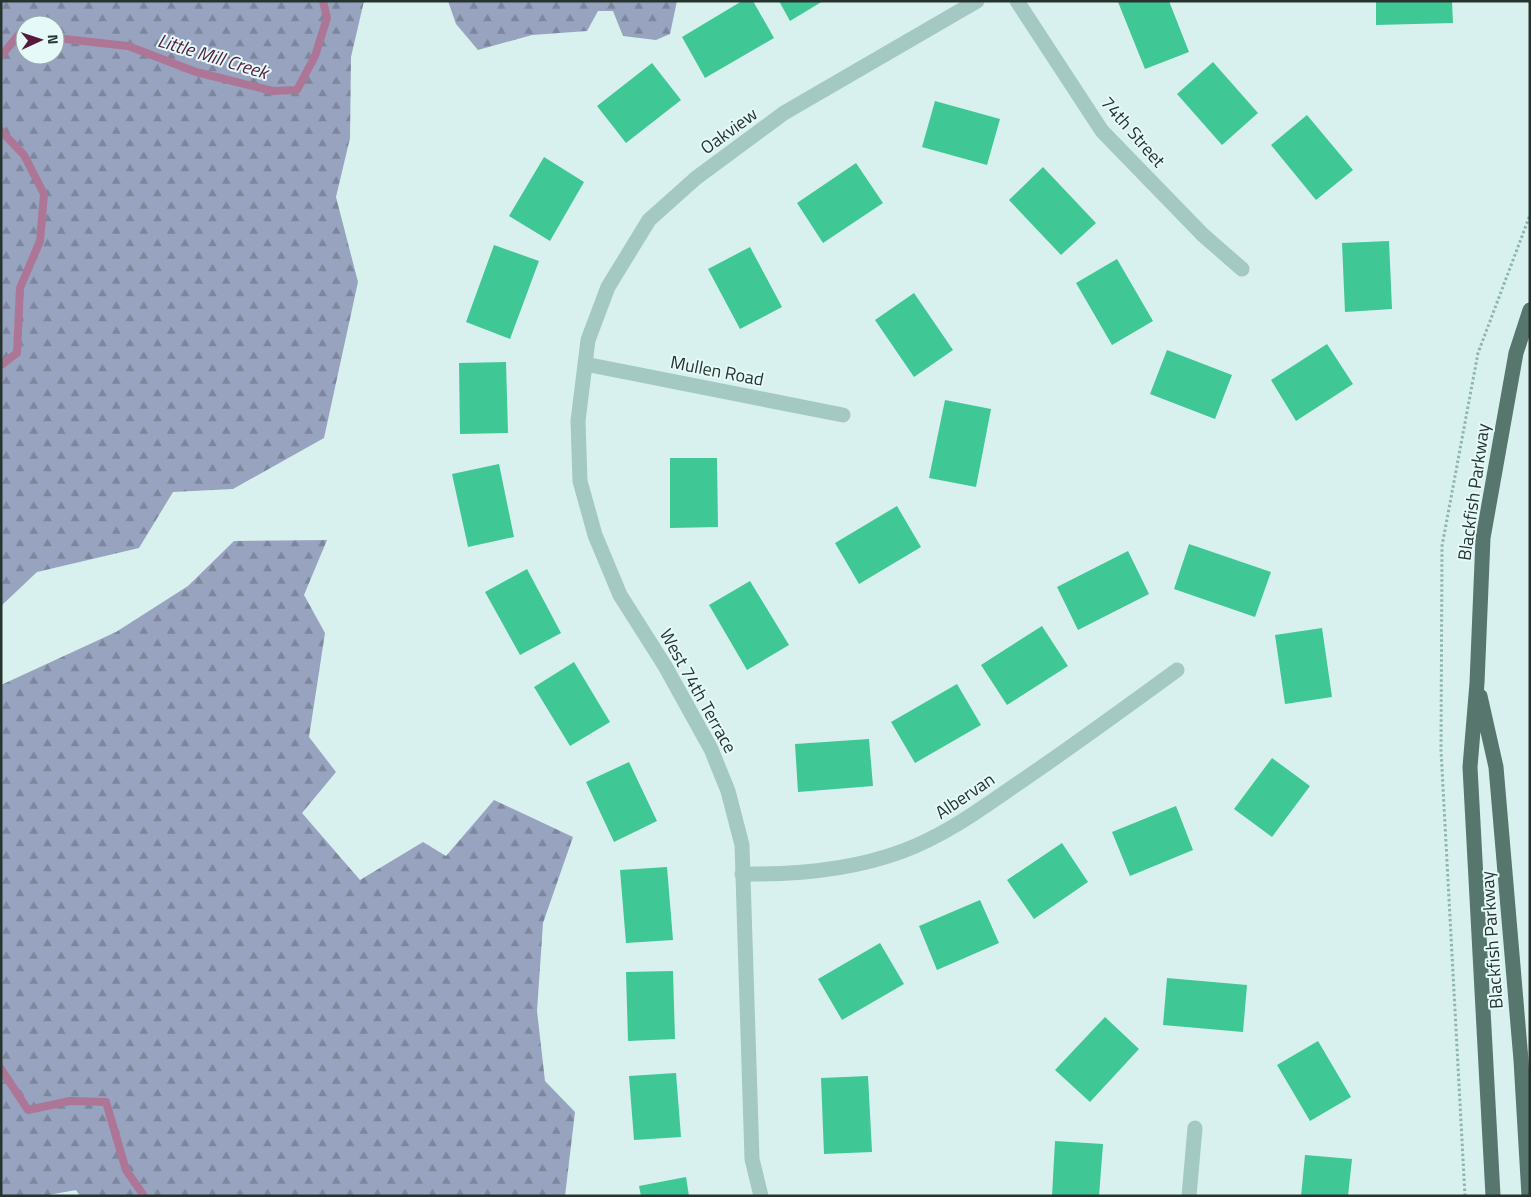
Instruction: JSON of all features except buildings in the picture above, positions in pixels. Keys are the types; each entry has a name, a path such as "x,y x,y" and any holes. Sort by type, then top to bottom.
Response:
{"main road":[{"name":"Blackfish Parkway","path":"1493,1196 1470,767 1477,683 1483,538 1516,354 1530,310"},
{"name":"Blackfish Parkway","path":"1477,683 1496,767 1529,1196"}],"street":[{"name":"Oakview","path":"585,364 588,340 608,287 649,220 696,178 784,114 977,1"},
{"name":"74th Street","path":"1017,1 1102,131 1203,235 1242,269"},
{"name":"Mullen Road","path":"585,364 843,414"},
{"name":"West 74th Terrace","path":"585,364 578,420 580,481 595,534 620,595 665,666 712,749 728,791 742,846 752,1159 761,1196"},
{"name":"Albervan","path":"742,874 786,874 843,867 901,852 946,832 1094,731 1177,670"},
{"path":"1188,1196 1195,1128"}],"green space":[{"path":"1,1 364,1 351,57 350,138 336,197 358,282 324,438 233,489 173,492 139,548 37,572 1,606"},
{"path":"448,1 677,1 670,34 656,40 623,36 613,11 598,11 587,31 532,35 478,50 456,24"},
{"path":"327,540 304,595 325,633 309,737 336,772 302,813 360,880 423,842 446,856 494,800 573,837 543,923 537,1011 545,1081 575,1112 565,1196 80,1196 76,1190 43,1196 1,1196 1,685 116,632 188,586 234,541"}],"waterway":[{"name":"Little Mill Creek","path":"65,39 128,46 196,72 273,91 297,90 315,56 327,18 323,1"},
{"name":"Little Mill Creek","path":"1,56 15,39"},
{"name":"Little Mill Creek","path":"1,131 24,155 44,194 40,241 20,288 17,353 1,365"},
{"path":"1,1069 28,1110 70,1101 106,1102 126,1170 144,1196"}]}
